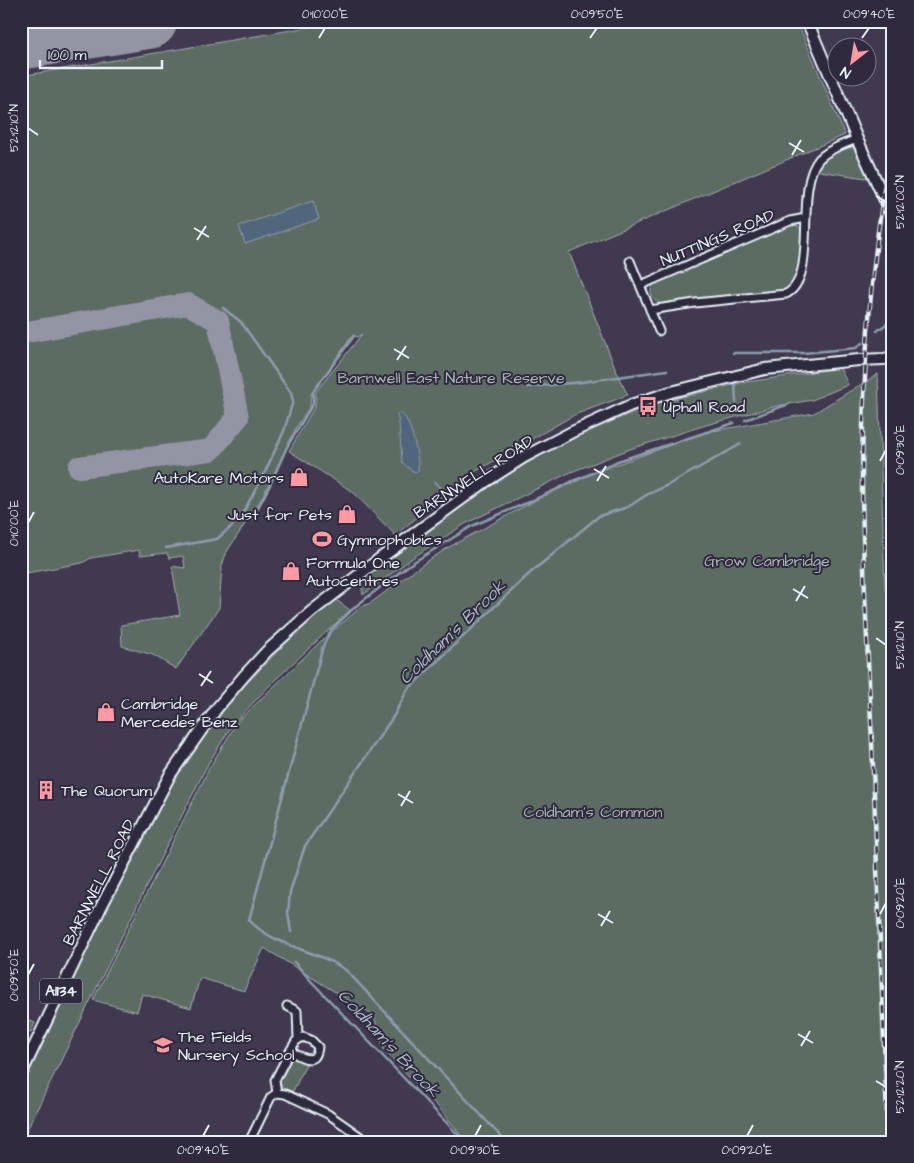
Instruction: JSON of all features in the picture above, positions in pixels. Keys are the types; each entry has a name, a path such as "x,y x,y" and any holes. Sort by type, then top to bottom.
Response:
{"main road":[{"path":"807,21 893,218"},
{"name":"BARNWELL ROAD","path":"21,1074 100,909 170,775 217,708 244,676 267,651 312,611 485,482 524,457 572,432 631,405 671,392 765,369 890,359"}],"street":[{"path":"650,310 791,292 801,277 808,186 815,165 826,153 857,139"},
{"name":"NUTTINGS ROAD","path":"640,285 790,221 806,218"},
{"path":"630,261 659,331"},
{"path":"277,1094 275,1080 298,1038 297,1011 288,1006"},
{"path":"290,1051 309,1059 317,1052 318,1047 312,1040 303,1037 298,1038"},
{"path":"249,1142 271,1097 277,1094 284,1094 328,1114 368,1142"}],"green space":[{"name":"Barnwell East Nature Reserve","path":"344,21 797,21 845,135 569,252 620,380 628,395 574,415 473,473 395,535 353,492 289,451 315,406 315,393 362,334 357,337 353,335 311,394 310,406 297,426 262,498 226,553 222,566 219,608 176,669 153,655 122,646 121,625 180,615 172,566 185,568 183,556 169,558 167,553 140,556 139,550 91,558 82,563 21,574 21,76"},
{"path":"846,147 853,148 861,159 867,177 819,171 817,169 824,159"},
{"path":"789,224 798,226 803,234 797,279 786,291 660,304 652,297 651,289 655,282"},
{"path":"840,368 848,385 812,400 777,406 706,425 630,449 571,472 465,524 415,556 363,595 360,577 478,492 563,442 653,404 741,383"},
{"name":"Coldham's Common","path":"878,374 885,590 893,587 893,739 887,638 893,830 893,1142 466,1142 442,1111 384,1050 374,1016 264,948 244,991 200,978 191,1008 142,994 137,1012 93,1000 211,765 238,721 322,640 361,607 372,602 449,547 573,480 707,432 814,413"},
{"path":"335,599 350,610 274,681 233,724 208,764 21,1142 21,1090 128,865 173,781 209,728 243,687 298,630"},
{"path":"21,1017 35,1023 31,1032 21,1028"},
{"path":"292,1058 307,1063 293,1091 282,1090 280,1082"}],"water":[{"path":"313,201 319,219 245,244 239,226"},
{"path":"401,413 408,423 414,441 418,459 418,472 412,471 402,462 397,414"}],"waterway":[{"path":"166,548 217,539 232,526 244,511 265,472 284,431 293,401 291,393 241,322 223,308"},
{"path":"877,331 893,319"},
{"path":"252,519 287,447 313,404 313,392 354,336"},
{"path":"733,353 804,353 856,348 862,343"},
{"path":"527,387 582,382 667,370"},
{"path":"735,383 736,402"},
{"path":"745,420 789,404"},
{"path":"506,1142 347,971 323,958 271,937 249,920 323,646 331,630 356,606 409,565 472,526 618,461 734,423"},
{"name":"Coldham's Brook","path":"291,932 288,913 290,892 305,846 393,717 408,689 529,574 599,516 628,507 648,494 668,485 741,444"},
{"path":"435,482 445,493"},
{"name":"Coldham's Brook","path":"294,962 465,1142"}],"taxiway":[{"path":"21,333 188,304 218,321 238,417 211,450 79,467"}],"runway":[{"path":"21,42 150,21"}],"railway":[{"path":"888,1142 864,575 862,475 864,390 870,305 879,221 893,138"}],"place":[{"name":"Uphall Road","path":"648,406"},
{"name":"AutoKare Motors","path":"299,477"},
{"name":"Just for Pets","path":"347,514"},
{"name":"Gymnophobics","path":"322,539"},
{"name":"Formula One Autocentres","path":"291,571"},
{"name":"Cambridge Mercedes Benz","path":"106,712"},
{"name":"The Quorum","path":"46,790"},
{"name":"The Fields Nursery School","path":"163,1045"}],"park label":[{"name":"Grow Cambridge","path":"767,560"}]}
